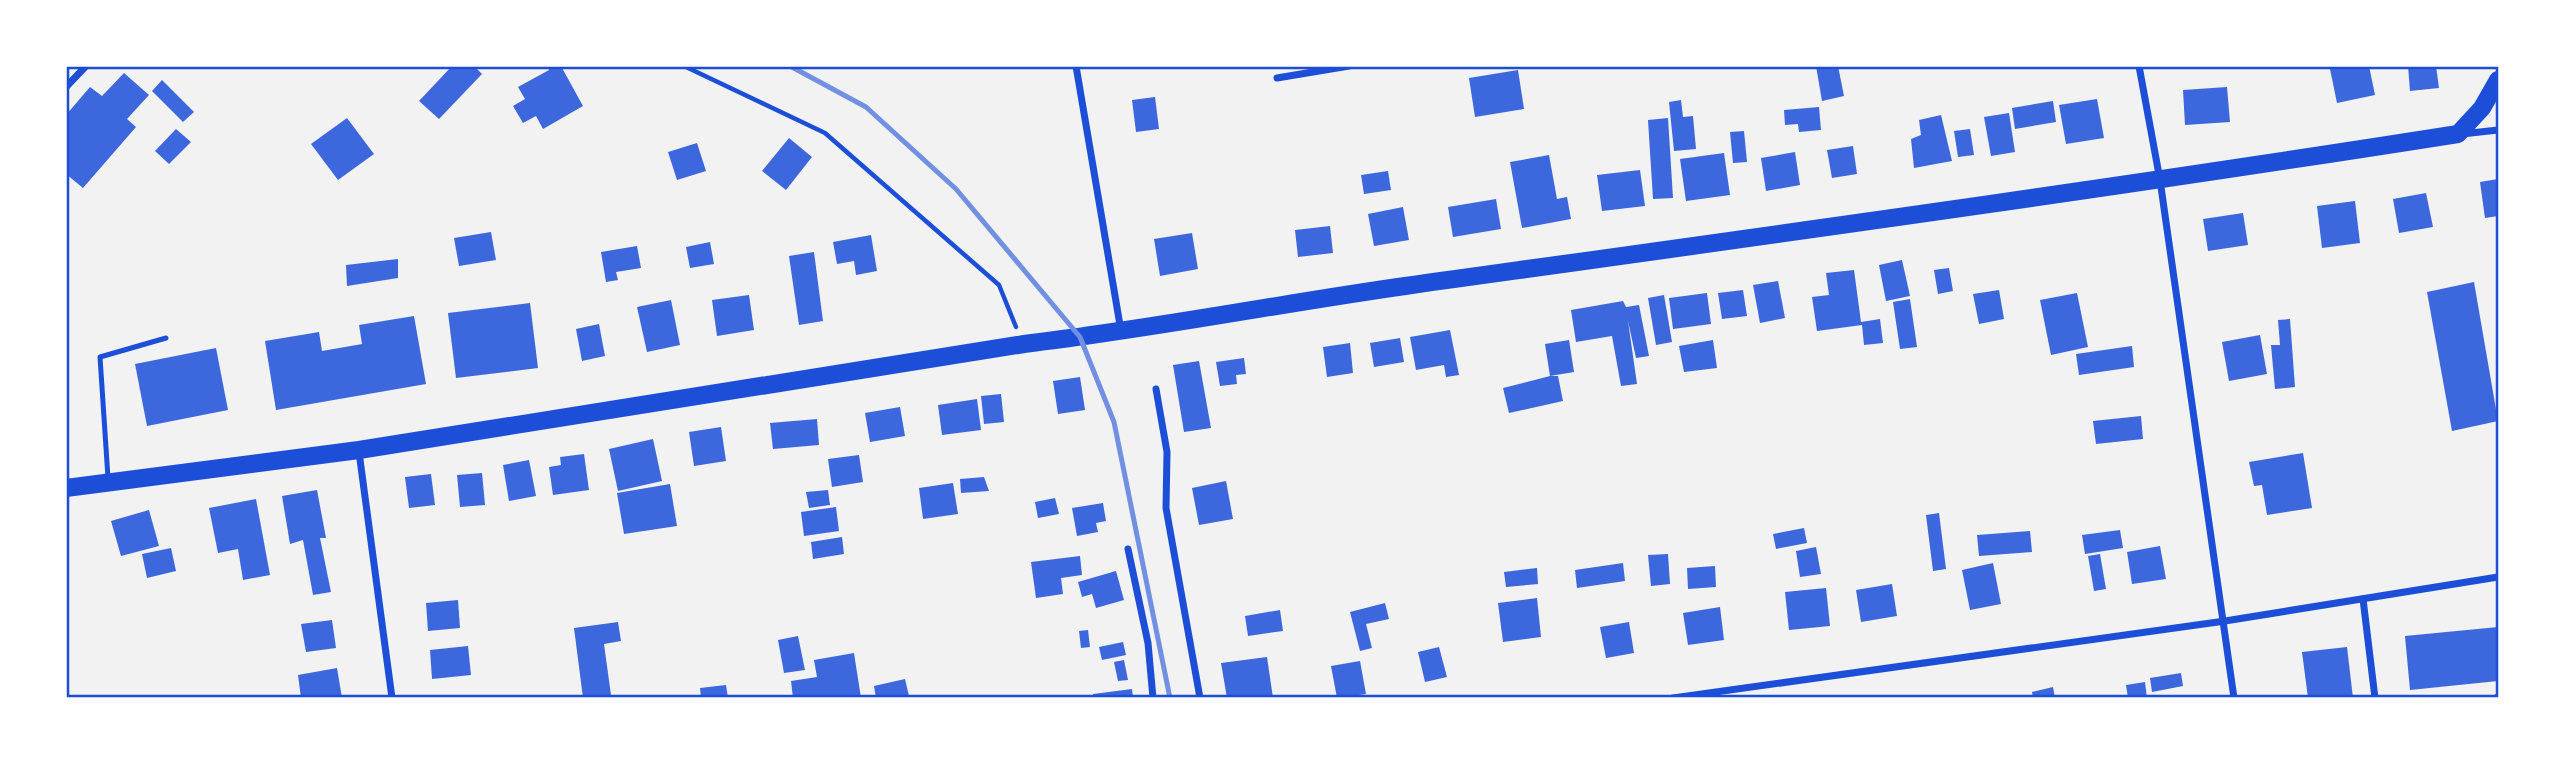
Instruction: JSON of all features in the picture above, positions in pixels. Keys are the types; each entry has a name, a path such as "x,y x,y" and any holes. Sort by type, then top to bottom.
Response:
{"main road":[{"path":"66,488 359,450 1024,344 1121,331 1294,301 2160,180 2458,134 2482,107 2498,80"}],"street":[{"path":"66,87 86,66"},
{"path":"1076,66 1121,331"},
{"path":"1277,78 1349,66"},
{"path":"2140,66 2160,180 2234,698"},
{"path":"2458,134 2498,130"},
{"path":"1156,389 1167,452 1166,508 1200,698"},
{"path":"359,450 392,698"},
{"path":"1128,549 1148,643 1153,698"},
{"path":"1673,698 2225,621 2498,578"},
{"path":"2363,599 2375,698"}],"lane":[{"path":"109,482 100,357 166,338"}],"path":[{"path":"684,66 825,133 999,285 1024,344"}],"building":[{"path":"452,66 474,66 482,74 439,119 419,101"},
{"path":"547,66 561,66 583,106 543,129 536,116 523,123 513,106 525,99 518,87 549,70"},
{"path":"1816,66 1838,66 1844,96 1822,101"},
{"path":"2369,66 2375,95 2337,103 2330,69"},
{"path":"2408,66 2436,66 2439,88 2410,91"},
{"path":"1518,70 1524,109 1475,117 1469,78"},
{"path":"124,73 149,95 127,119 136,127 83,188 66,174 66,115 90,87 102,96"},
{"path":"162,80 194,112 183,122 152,91"},
{"path":"2227,87 2230,122 2185,125 2183,90"},
{"path":"1155,97 1159,129 1136,132 1132,100"},
{"path":"2097,99 2104,138 2066,144 2059,105"},
{"path":"1681,100 1683,117 1693,116 1696,149 1674,151 1669,102"},
{"path":"2053,101 2056,122 2015,129 2012,108"},
{"path":"1819,107 1821,130 1799,132 1798,124 1785,125 1784,110"},
{"path":"2009,113 2015,152 1991,156 1984,117"},
{"path":"1941,115 1952,161 1914,168 1911,139 1921,135 1919,120"},
{"path":"347,118 374,154 338,180 311,144"},
{"path":"1668,118 1673,198 1653,199 1648,120"},
{"path":"176,129 191,142 169,164 155,151"},
{"path":"1970,129 1974,155 1958,157 1954,131"},
{"path":"1744,131 1747,162 1733,163 1730,132"},
{"path":"789,138 812,157 786,190 762,171"},
{"path":"697,143 706,171 677,180 668,152"},
{"path":"1853,146 1857,174 1832,178 1827,150"},
{"path":"1795,152 1800,185 1766,191 1761,158"},
{"path":"1724,153 1730,195 1686,201 1680,159"},
{"path":"1549,155 1557,199 1567,197 1571,219 1522,228 1510,162"},
{"path":"1640,170 1645,206 1602,211 1597,175"},
{"path":"1388,171 1391,190 1364,194 1361,175"},
{"path":"2498,179 2498,216 2485,218 2480,182"},
{"path":"2426,193 2433,227 2399,233 2393,199"},
{"path":"1496,199 1501,229 1453,237 1448,207"},
{"path":"2355,201 2360,243 2322,248 2317,206"},
{"path":"1403,207 1409,240 1374,246 1368,214"},
{"path":"2243,213 2248,245 2208,251 2203,219"},
{"path":"1330,226 1333,253 1298,257 1295,230"},
{"path":"491,232 496,260 459,266 454,238"},
{"path":"1192,233 1198,269 1160,276 1154,239"},
{"path":"871,235 877,271 856,275 854,261 837,264 833,242"},
{"path":"710,242 714,264 690,268 686,247"},
{"path":"637,246 641,268 616,272 618,280 606,282 601,252"},
{"path":"814,252 823,321 799,325 789,256"},
{"path":"398,259 398,278 347,286 346,265"},
{"path":"1902,260 1910,296 1886,301 1879,265"},
{"path":"1949,268 1953,291 1938,294 1934,270"},
{"path":"1854,270 1861,322 1880,319 1883,343 1864,345 1862,325 1817,331 1812,297 1829,295 1826,273"},
{"path":"1778,281 1785,318 1760,323 1753,285"},
{"path":"2474,282 2498,421 2452,431 2427,292"},
{"path":"1743,290 1747,316 1722,319 1718,293"},
{"path":"1999,290 2004,319 1979,324 1973,294"},
{"path":"1707,293 1711,324 1673,329 1669,298"},
{"path":"2077,293 2088,347 2051,355 2040,300"},
{"path":"749,295 754,330 717,336 712,300"},
{"path":"1664,295 1672,342 1656,345 1648,298"},
{"path":"1910,299 1917,347 1900,349 1893,302"},
{"path":"671,300 680,345 647,352 637,307"},
{"path":"1623,301 1626,307 1639,305 1649,356 1636,358 1628,321 1637,384 1621,386 1612,336 1576,342 1571,310"},
{"path":"530,303 538,368 456,378 448,313"},
{"path":"414,316 426,384 276,410 265,341 319,332 322,351 362,344 359,325"},
{"path":"2290,319 2295,387 2275,389 2271,345 2280,345 2278,320"},
{"path":"599,324 605,356 582,361 576,329"},
{"path":"1450,330 1459,375 1446,377 1444,365 1416,370 1410,337"},
{"path":"2260,335 2267,374 2229,381 2222,342"},
{"path":"1400,338 1404,362 1374,367 1370,343"},
{"path":"1569,340 1574,372 1550,376 1545,344"},
{"path":"1713,340 1717,368 1684,372 1679,346"},
{"path":"1350,343 1353,373 1327,377 1323,347"},
{"path":"2132,346 2134,367 2079,375 2076,354"},
{"path":"216,348 228,410 147,426 135,364"},
{"path":"1244,358 1246,374 1236,375 1237,384 1220,386 1216,362"},
{"path":"1199,361 1211,428 1184,432 1173,365"},
{"path":"1558,376 1563,401 1509,413 1503,388"},
{"path":"1080,377 1085,410 1058,414 1053,381"},
{"path":"1001,394 1004,422 984,424 981,396"},
{"path":"977,399 981,430 942,435 938,405"},
{"path":"900,407 905,436 870,442 865,413"},
{"path":"2141,416 2143,439 2096,444 2093,421"},
{"path":"817,419 819,445 773,449 770,423"},
{"path":"721,427 726,461 694,466 689,432"},
{"path":"653,439 662,481 618,491 609,449"},
{"path":"2303,453 2312,508 2267,515 2262,485 2254,486 2249,462"},
{"path":"584,454 589,490 553,495 549,467 561,465 560,457"},
{"path":"859,455 863,482 832,487 828,459"},
{"path":"529,460 536,496 509,501 503,465"},
{"path":"482,473 485,505 460,507 457,475"},
{"path":"431,474 435,505 409,508 405,477"},
{"path":"984,477 989,491 961,493 960,479"},
{"path":"1226,481 1233,519 1199,525 1192,488"},
{"path":"953,483 958,514 923,519 919,488"},
{"path":"670,484 677,526 624,534 617,493"},
{"path":"317,490 326,538 320,538 331,592 313,595 303,540 290,544 282,496"},
{"path":"828,490 830,505 809,508 806,492"},
{"path":"1055,498 1059,514 1038,518 1035,502"},
{"path":"256,499 270,575 243,580 238,549 218,553 209,508"},
{"path":"1103,503 1106,521 1096,523 1098,532 1077,536 1072,508"},
{"path":"836,507 839,531 804,536 801,512"},
{"path":"149,510 159,546 121,556 111,521"},
{"path":"1939,513 1946,569 1933,571 1926,515"},
{"path":"1804,528 1807,543 1776,549 1773,534"},
{"path":"2120,530 2123,548 2085,554 2082,535"},
{"path":"2030,531 2032,552 1979,556 1977,535"},
{"path":"842,537 844,554 813,559 811,542"},
{"path":"2160,546 2166,579 2132,584 2127,552"},
{"path":"1816,547 1821,574 1800,577 1796,551"},
{"path":"171,548 176,571 147,578 142,554"},
{"path":"1668,554 1670,584 1651,586 1648,555"},
{"path":"2100,554 2106,589 2094,591 2088,556"},
{"path":"1080,556 1082,575 1061,578 1063,594 1036,598 1031,562"},
{"path":"1623,563 1625,581 1577,588 1575,570"},
{"path":"1993,563 2001,604 1970,610 1962,570"},
{"path":"1715,566 1716,587 1688,589 1687,568"},
{"path":"1537,568 1538,584 1506,587 1504,572"},
{"path":"1116,571 1124,600 1096,608 1092,594 1082,597 1078,582"},
{"path":"1892,584 1897,616 1861,622 1856,590"},
{"path":"1826,588 1830,626 1789,630 1785,592"},
{"path":"1537,598 1541,637 1503,642 1498,603"},
{"path":"458,600 460,628 428,631 426,603"},
{"path":"1385,603 1389,619 1366,624 1372,648 1360,651 1350,612"},
{"path":"1720,607 1724,640 1688,645 1683,613"},
{"path":"1280,610 1283,631 1248,636 1245,616"},
{"path":"332,620 336,648 306,652 301,624"},
{"path":"618,622 621,641 604,644 611,695 583,698 574,628"},
{"path":"1629,622 1634,653 1606,658 1600,627"},
{"path":"2498,627 2498,681 2410,690 2405,636"},
{"path":"1088,630 1090,647 1081,648 1079,631"},
{"path":"798,636 805,670 784,673 778,640"},
{"path":"1123,642 1126,655 1102,660 1099,647"},
{"path":"468,646 471,675 432,679 430,650"},
{"path":"1439,647 1447,677 1425,682 1418,652"},
{"path":"2347,647 2353,698 2308,698 2302,652"},
{"path":"854,653 861,698 793,698 791,681 817,677 814,660"},
{"path":"1267,657 1273,698 1227,698 1221,663"},
{"path":"1124,660 1128,680 1118,681 1114,662"},
{"path":"1360,661 1366,694 1337,698 1331,666"},
{"path":"337,668 342,698 301,698 298,675"},
{"path":"2181,673 2183,686 2152,692 2150,678"},
{"path":"905,679 909,696 876,698 874,686"},
{"path":"2145,682 2147,698 2128,698 2126,685"},
{"path":"726,685 728,698 701,698 700,688"},
{"path":"2053,687 2055,698 2033,698 2032,692"},
{"path":"1132,689 1133,698 1093,698 1093,694"}],"railway":[{"path":"790,66 866,107 956,189 1080,337 1114,422 1170,698"}]}
